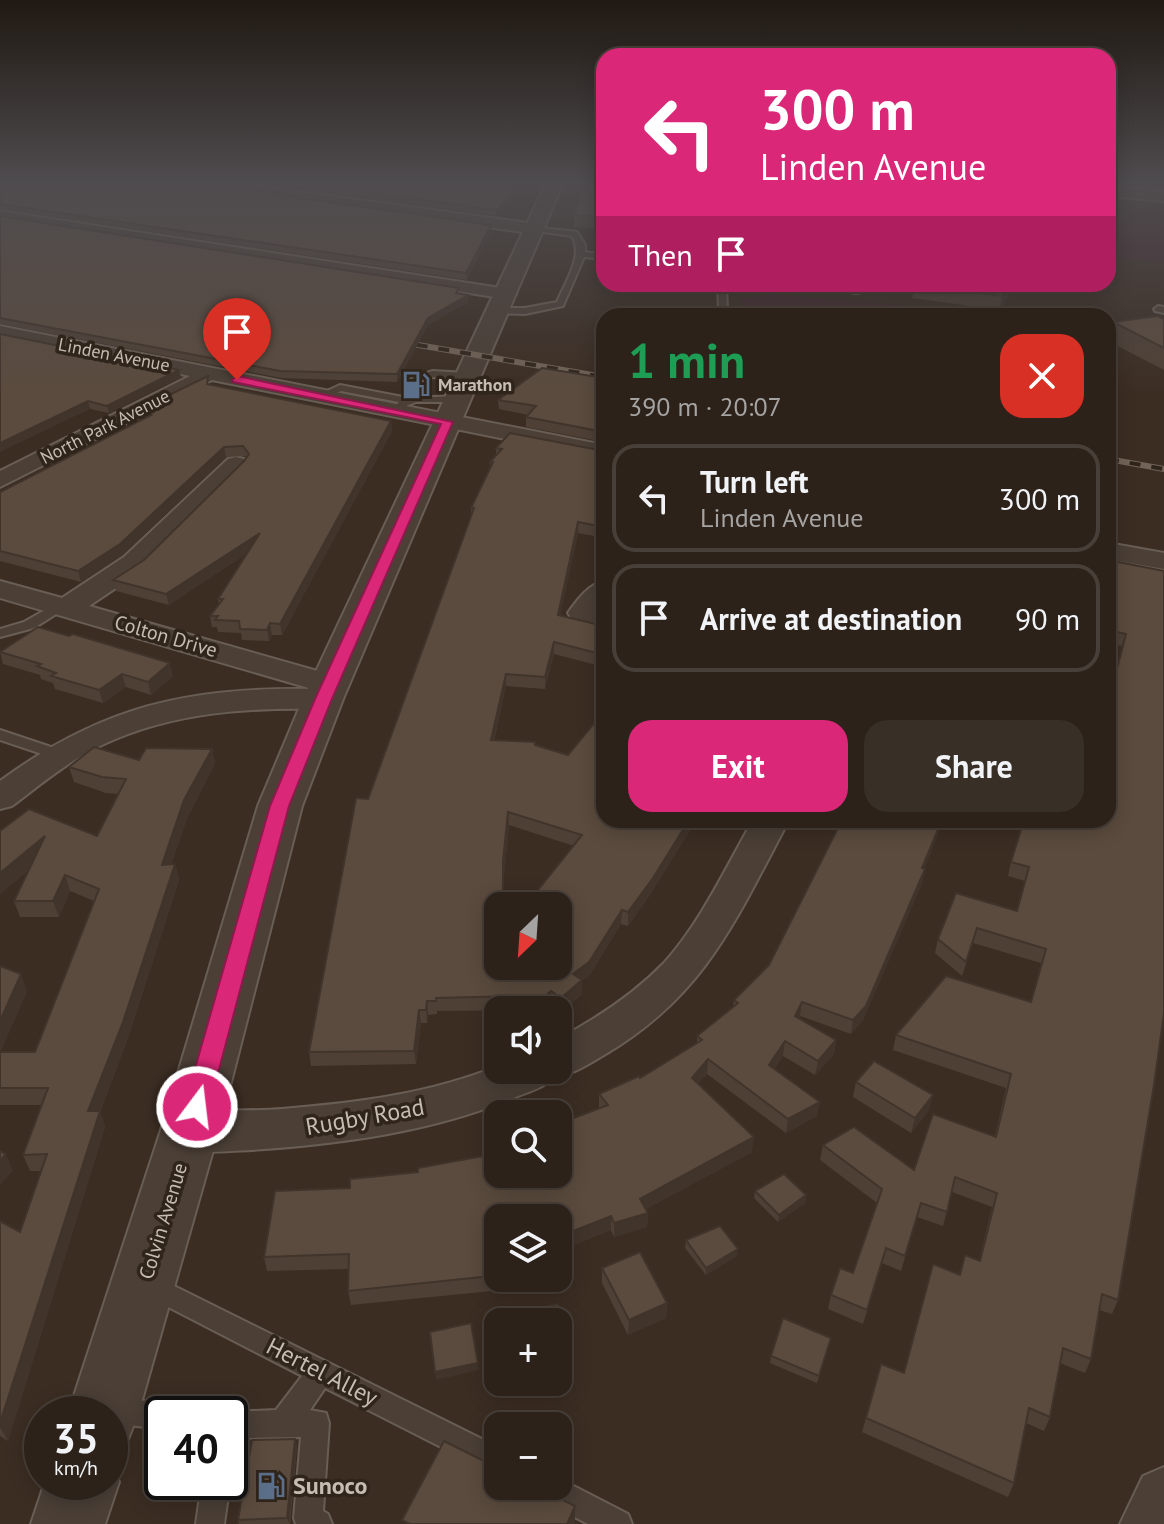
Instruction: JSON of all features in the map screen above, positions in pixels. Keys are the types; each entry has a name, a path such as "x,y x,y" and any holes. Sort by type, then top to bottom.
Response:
{"street":[{"path":"212,252 503,303"},
{"name":"Colvin Avenue","path":"126,1396 145,1283 280,806 327,692 423,394 503,303 526,252"},
{"name":"Linden Avenue","path":"0,332 321,396 423,394 596,449"},
{"name":"North Park Avenue","path":"0,480 209,374"},
{"path":"62,607 134,563 236,464"},
{"path":"1116,552 1164,561"},
{"name":"Colton Drive","path":"0,589 327,692"},
{"path":"0,798 60,755 103,732 140,718 237,700 327,692"},
{"path":"572,1051 615,1025 654,995 688,961 766,828"},
{"name":"Rugby Road","path":"189,1133 289,1130 375,1120 452,1102 498,1084"},
{"path":"1150,1524 1164,1497"},
{"path":"68,1524 76,1500"}],"lane":[{"path":"503,303 525,311 560,304 581,254 596,256"},
{"path":"0,633 29,625 62,607"},
{"path":"0,735 60,755"},
{"name":"Hertel Alley","path":"145,1283 484,1455"},
{"path":"283,1424 321,1372"},
{"path":"248,1425 316,1423 311,1522"},
{"path":"210,1524 213,1500"},
{"path":"571,1500 618,1524"}],"shaded area":[{"path":"1116,252 1164,252 1164,263 1116,257"},
{"path":"771,294 934,308 743,308 742,299"}],"building":[{"path":"0,252 230,252 459,288 456,293 468,295 428,318 397,374 280,371 0,318"},
{"path":"325,252 477,252 466,273"},
{"path":"970,292 1005,292 1002,296"},
{"path":"1158,316 1164,319 1164,348 1116,324"},
{"path":"0,334 179,370 107,406 88,401 0,443"},
{"path":"542,368 596,377 596,430 526,417 536,406 498,400"},
{"path":"208,376 207,384 391,421 280,624 270,623 267,630 240,629 239,621 215,620 218,616 210,616 260,533 166,594 113,580 144,560 244,461 249,454 243,446 224,447 120,544 78,571 0,551 0,492 151,415 136,411"},
{"path":"510,433 596,449 596,525 578,522 558,615 596,624 596,653 554,642 545,677 506,674 491,740 535,742 535,745 568,755 596,721 596,828 684,828 628,912 622,910 589,962 573,974 582,980 563,996 551,991 545,996 436,998 436,1001 427,1001 426,1010 419,1010 414,1051 309,1052 356,798 368,799 474,508 471,508 493,462 490,462 502,449 496,448"},
{"path":"1116,562 1164,571 1164,1013 1118,1300 1102,1294 1091,1359 1063,1348 1050,1417 1029,1408 1014,1483 866,1418 881,1364 904,1373 933,1264 960,1275 965,1255 980,1261 997,1193 955,1177 947,1212 921,1203 905,1256 886,1248 867,1310 831,1295 840,1268 853,1273 882,1189 823,1145 854,1127 914,1170 933,1114 996,1137 1011,1074 896,1035 946,976 1031,1002 1046,949 977,928 966,962 938,939 956,893 1017,911 1029,867 1011,862 1022,828 1116,828 1116,672 1126,634 1116,632"},
{"path":"38,627 69,636 73,634 170,663 148,682 122,674 99,690 51,676 56,673 37,666 41,664 0,652"},
{"path":"94,747 139,760 146,748 212,749 184,800 162,865 175,864 123,1022 88,1111 100,1111 0,1423 0,1221 20,1232 47,1154 23,1155 48,1088 0,1088 0,1052 35,1052 99,889 65,875 53,901 14,901 45,836 0,873 0,831 29,809 97,836 126,779 102,777 69,767"},
{"path":"838,828 939,828 922,868 925,869 866,1006 853,1020 802,1002 795,1016 836,1040 818,1061 785,1041 769,1065 820,1102 788,1119 708,1059 692,1078 754,1137 640,1199 648,1213 614,1223 611,1216 572,1231 572,1204 484,1204 484,1277 348,1291 349,1254 264,1257 275,1191 350,1188 350,1179 418,1172 418,1168 483,1156 484,1150 484,1188 572,1188 572,1119 608,1105 599,1094 640,1078 702,1040 697,1036 738,1003 734,1000 769,965"},
{"path":"0,966 21,974 0,1021"},
{"path":"874,1061 933,1095 915,1118 856,1082"},
{"path":"784,1174 806,1195 779,1215 755,1191"},
{"path":"720,1226 738,1249 706,1268 686,1240"},
{"path":"640,1252 667,1303 629,1320 602,1268"},
{"path":"558,1304 559,1308 538,1308"},
{"path":"783,1318 831,1338 819,1376 771,1356"},
{"path":"471,1323 478,1363 435,1372 430,1332"},
{"name":"Sunoco","path":"295,1439 287,1518 238,1520 242,1500 248,1500 248,1463 252,1440"},
{"path":"444,1441 484,1461 484,1500 563,1500 575,1506 567,1524 410,1524 402,1520"}],"railway":[{"path":"395,341 596,376"},
{"path":"1116,460 1164,469"}],"place":[{"name":"Marathon","path":"416,385"},
{"name":"Sunoco","path":"271,1486"}],"route":[{"path":"197,1107 280,806 323,699 447,422 237,380"}]}
